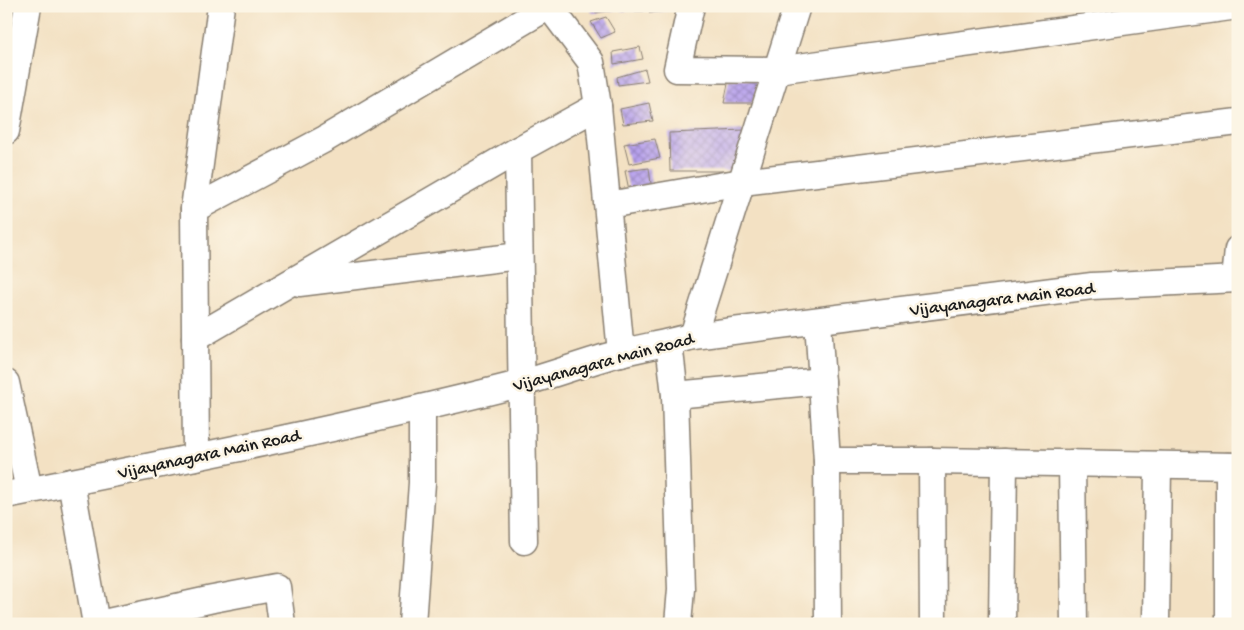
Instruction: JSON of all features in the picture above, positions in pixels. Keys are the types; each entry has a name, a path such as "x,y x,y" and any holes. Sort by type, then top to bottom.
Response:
{"street":[{"path":"6,131 28,6"},
{"path":"196,457 194,209 221,6"},
{"path":"194,209 325,139 549,6 591,62 598,106 621,353"},
{"path":"692,6 677,69 777,70 1238,6"},
{"path":"678,624 681,589 675,395 681,339 742,182 797,6"},
{"path":"195,338 518,150 598,106"},
{"path":"608,205 742,182 1238,122"},
{"path":"518,150 524,541"},
{"path":"1237,279 1238,249"},
{"path":"288,284 519,256"},
{"name":"Vijayanagara Main Road","path":"18,493 422,408 521,383 621,353 681,339 1092,286 1237,279"},
{"path":"818,320 827,462 828,624"},
{"path":"675,395 822,381"},
{"path":"6,383 18,493"},
{"path":"412,624 422,482 422,408"},
{"path":"827,462 932,461 1234,466 1229,624"},
{"path":"932,461 933,624"},
{"path":"1002,624 1004,462"},
{"path":"1072,463 1074,624"},
{"path":"1156,624 1158,465"},
{"path":"71,482 97,624 173,616 277,587 282,624"}],"building":[{"path":"587,6 615,6 616,10 593,13"},
{"path":"620,6 644,6 644,11 621,11"},
{"path":"649,6 679,6 679,9 650,13"},
{"path":"606,17 615,32 601,38 591,22"},
{"path":"640,47 643,59 614,64 613,52"},
{"path":"645,69 648,81 618,85 617,77"},
{"path":"729,79 759,80 753,103 724,103"},
{"path":"649,103 653,121 623,124 620,109"},
{"path":"744,130 737,171 670,171 669,133"},
{"path":"655,139 660,158 629,164 624,144"},
{"path":"649,168 651,184 629,190 625,171"}]}
